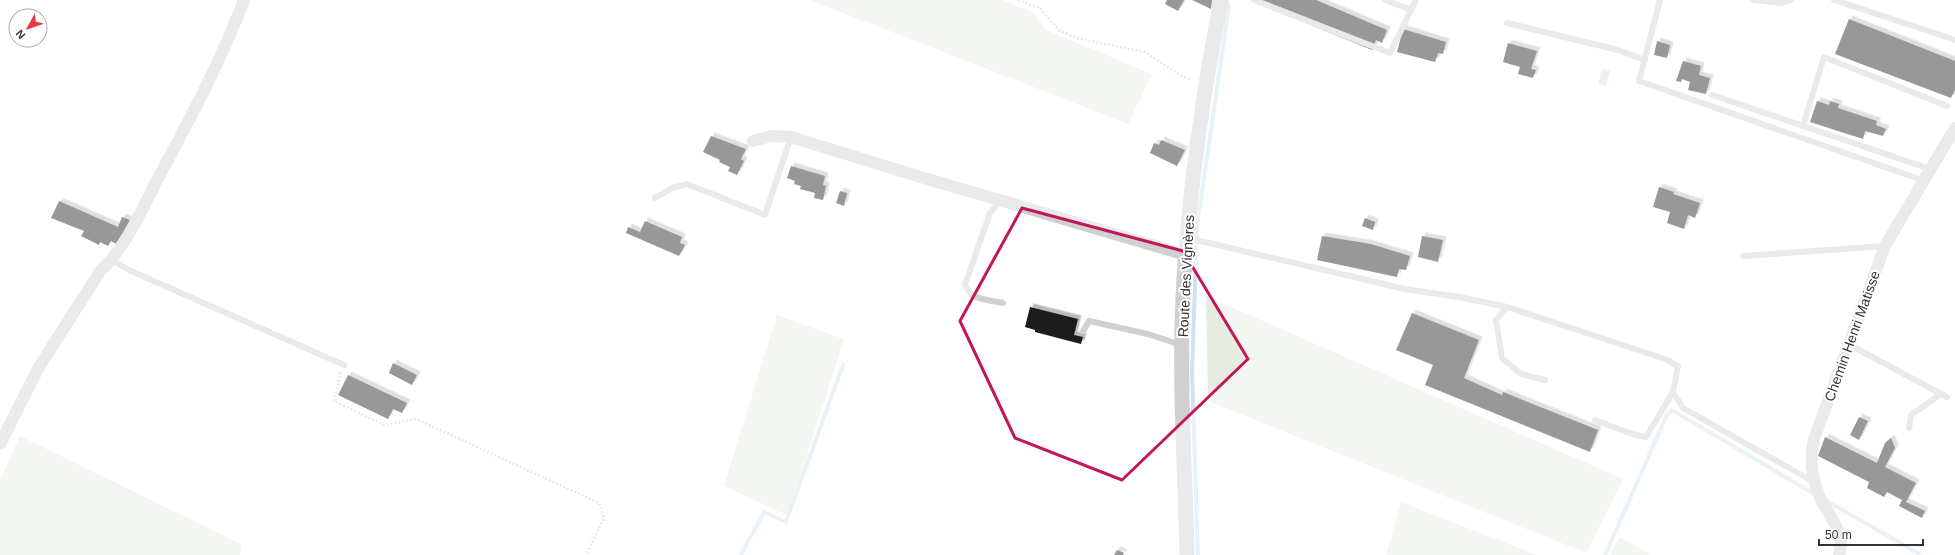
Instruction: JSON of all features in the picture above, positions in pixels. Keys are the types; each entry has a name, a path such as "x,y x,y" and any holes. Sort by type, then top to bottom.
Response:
{"street":[{"path":"0,444 39,367 101,270 112,260 146,202 211,79 232,33 244,0"},
{"name":"Route des Vignères","path":"1187,555 1182,345 1183,298 1187,238 1205,84 1221,0"},
{"name":"Chemin Henri Matisse","path":"1839,555 1841,549 1841,535 1826,510 1814,482 1810,462 1814,439 1850,345 1885,246 1925,181 1955,128"},
{"path":"753,141 771,136 791,137 1000,201 1186,255"}],"lane":[{"path":"1254,0 1390,53 1416,0"},
{"path":"1385,0 1411,10"},
{"path":"1660,0 1639,81 1925,181"},
{"path":"1753,0 1783,2 1791,0"},
{"path":"1834,0 1955,40"},
{"path":"1507,23 1618,50 1645,60"},
{"path":"1803,126 1824,57 1947,106"},
{"path":"1712,95 1930,170"},
{"path":"655,198 672,188 687,184 765,215 791,137"},
{"path":"1000,201 990,213 965,285 970,295 1003,303"},
{"path":"1187,238 1405,289 1460,297 1507,307 1672,362 1678,366 1673,392 1646,437 1632,434 1595,420"},
{"path":"1744,256 1885,246"},
{"path":"112,260 129,270 344,365"},
{"path":"1507,307 1496,320 1502,358 1520,374 1545,380"},
{"path":"1083,331 1089,320 1148,334 1182,345"},
{"path":"1850,345 1944,396 1911,415 1909,428"},
{"path":"1673,392 1682,408 1814,482"}],"path":[{"path":"1018,0 1040,8 1059,30 1076,38 1145,52 1182,77 1205,84"},
{"path":"344,365 334,401 384,425 416,419 599,503 604,518 586,555"}],"highlighted area":[{"path":"1022,208 1183,251 1248,359 1122,480 1015,438 960,321"}],"shaded area":[{"path":"810,0 1002,0 1033,12 1046,30 1152,74 1128,124"},
{"path":"1206,296 1623,479 1586,553 1208,401"},
{"path":"777,315 844,339 788,516 724,486"},
{"path":"20,436 241,544 240,555 0,555 0,480"},
{"path":"1401,502 1537,555 1386,555"},
{"path":"1619,537 1652,555 1611,555"}],"water":[{"path":"1602,69 1610,71 1606,86 1598,84"}],"building":[{"path":"1167,0 1184,0 1178,11 1165,4"},
{"path":"1192,0 1212,0 1211,9"},
{"path":"1258,0 1316,0 1387,30 1382,43 1376,40 1372,50 1301,21"},
{"path":"1849,19 1955,61 1955,90 1951,98 1835,54"},
{"path":"1403,29 1446,42 1443,54 1438,53 1435,62 1397,52"},
{"path":"1657,41 1670,45 1667,58 1654,55"},
{"path":"1508,43 1537,51 1531,69 1536,70 1533,78 1518,74 1520,67 1503,62"},
{"path":"1683,61 1701,66 1699,75 1710,78 1706,94 1688,90 1690,82 1682,79 1681,82 1676,81"},
{"path":"1817,101 1829,105 1830,101 1839,104 1838,108 1877,121 1876,125 1886,129 1883,136 1865,131 1863,139 1810,122"},
{"path":"711,136 746,149 741,159 744,161 737,175 728,171 730,167 719,162 720,160 703,152"},
{"path":"1161,140 1185,150 1177,166 1150,153 1154,143 1159,145"},
{"path":"791,166 825,176 823,185 826,186 823,200 814,198 815,193 800,189 801,186 794,184 795,181 787,178"},
{"path":"1659,187 1674,192 1673,194 1700,203 1695,218 1688,215 1684,229 1667,223 1670,212 1653,207"},
{"path":"840,191 847,193 844,206 836,203"},
{"path":"59,201 118,227 122,217 130,220 118,245 111,241 108,246 100,242 99,245 81,236 84,231 51,218"},
{"path":"1365,218 1375,222 1373,230 1362,226"},
{"path":"645,221 682,237 680,243 685,245 679,256 626,233 628,227 640,232"},
{"path":"1322,236 1371,244 1410,256 1406,270 1399,269 1397,277 1317,260"},
{"path":"1422,236 1443,240 1438,262 1418,257"},
{"path":"1030,307 1078,319 1074,335 1083,337 1081,344 1035,332 1035,330 1025,327"},
{"path":"1412,313 1479,340 1464,378 1502,395 1503,392 1598,430 1590,452 1425,385 1433,365 1396,350"},
{"path":"393,363 417,375 412,385 389,373"},
{"path":"348,375 407,403 402,413 393,409 388,419 338,395"},
{"path":"1859,417 1868,421 1859,440 1850,435"},
{"path":"1825,437 1877,463 1885,443 1891,438 1895,448 1885,467 1916,483 1906,502 1925,511 1922,518 1899,506 1902,500 1887,492 1884,497 1867,488 1869,482 1818,456"},
{"path":"1117,550 1124,553 1123,555 1114,555"}],"waterway":[{"path":"1198,555 1192,371 1197,227 1229,5"},
{"path":"741,555 764,512 786,522 843,365"},
{"path":"1605,555 1667,415 1672,410 1816,495"},
{"path":"1825,500 1921,555"}]}
